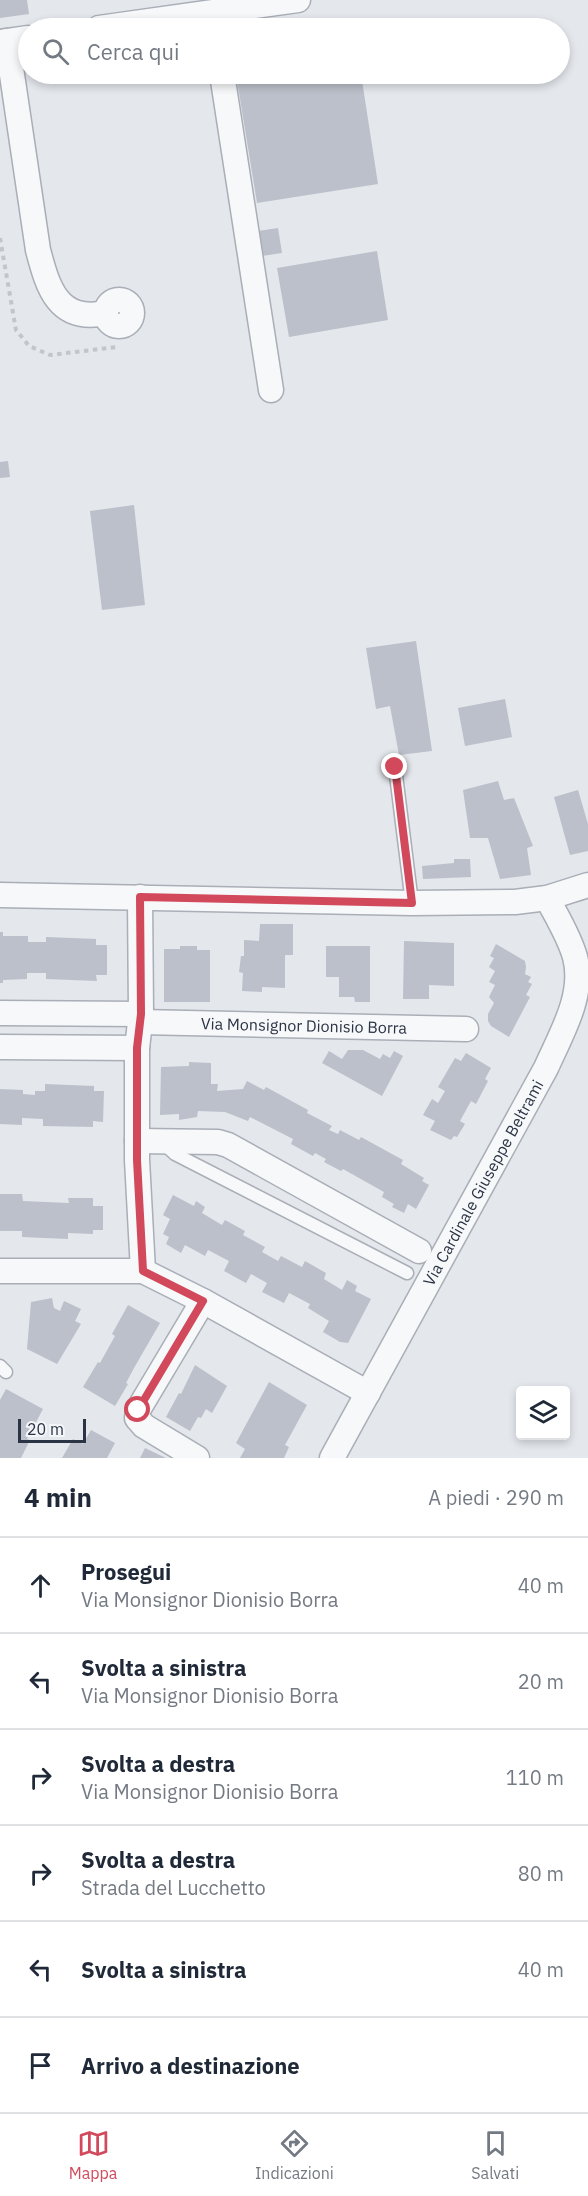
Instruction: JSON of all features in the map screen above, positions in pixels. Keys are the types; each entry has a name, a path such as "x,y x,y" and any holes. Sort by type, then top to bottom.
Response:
{"street":[{"path":"226,18 298,0"},
{"path":"12,40 38,250 46,282 56,298 68,309 90,316 105,313"},
{"path":"224,84 271,390"},
{"path":"0,895 412,903 515,902 547,898 588,885"},
{"path":"140,897 140,1018 137,1048 136,1141 143,1271"},
{"name":"Via Cardinale Giuseppe Beltrami","path":"332,1458 546,1068 571,1011 578,983 576,959 569,939 547,898"},
{"name":"Via Monsignor Dionisio Borra","path":"0,1013 466,1029"},
{"path":"0,1047 137,1048"},
{"path":"136,1141 228,1144 419,1251"},
{"path":"0,1271 143,1271 203,1301 368,1393"},
{"path":"197,1458 144,1426 137,1418 138,1410 203,1301"}],"lane":[{"path":"395,767 412,903"},
{"path":"162,1142 175,1154 407,1273"}],"path":[{"path":"0,238 16,330 29,346 50,355 117,347"}],"building":[{"path":"0,0 27,0 29,14 0,18"},
{"path":"238,84 363,84 378,184 257,203"},
{"path":"278,228 282,253 262,256 258,231"},
{"path":"377,251 388,320 289,337 277,268"},
{"path":"8,461 10,477 0,478 0,462"},
{"path":"134,505 145,605 102,610 90,511"},
{"path":"416,641 432,751 399,755 390,706 376,709 366,648"},
{"path":"505,699 512,737 465,746 458,708"},
{"path":"498,781 504,800 514,798 533,846 527,848 531,875 500,879 488,838 470,838 463,790"},
{"path":"578,790 588,824 588,851 570,855 554,797"},
{"path":"454,859 470,859 471,877 423,879 422,866 454,863"},
{"path":"260,924 293,924 293,955 285,955 285,988 262,987 262,992 242,991 243,973 239,972 241,956 244,956 244,940 259,941"},
{"path":"0,932 3,932 3,936 28,936 28,942 46,942 46,937 96,939 96,945 107,945 107,975 96,975 97,981 46,979 46,973 27,973 27,979 3,980 3,983 0,983"},
{"path":"404,941 454,943 454,986 429,985 429,999 403,999"},
{"path":"496,944 525,961 525,974 531,977 528,982 532,984 526,995 530,997 509,1037 491,1026 488,1021 488,1014 494,1003 489,997 495,985 489,982 495,971 489,967 494,958 490,956"},
{"path":"180,946 197,946 197,950 210,950 210,1002 164,1002 164,949 180,949"},
{"path":"326,946 370,946 370,1002 355,1002 354,997 339,997 339,977 326,977"},
{"path":"348,1050 363,1050 380,1059 383,1054 390,1058 394,1051 403,1056 382,1096 322,1063 329,1051 342,1059"},
{"path":"466,1053 491,1068 485,1079 488,1081 476,1104 471,1101 460,1121 465,1124 457,1137 454,1136 451,1140 430,1130 435,1121 423,1115 432,1099 438,1103 445,1091 438,1087 455,1058 461,1061"},
{"path":"189,1062 211,1063 211,1084 218,1084 217,1091 243,1089 247,1081 264,1090 266,1087 332,1126 329,1130 338,1134 340,1130 359,1140 361,1137 403,1160 401,1164 424,1178 422,1181 429,1185 416,1209 408,1204 404,1213 392,1207 394,1204 382,1197 384,1192 343,1169 341,1171 324,1162 326,1159 315,1153 313,1156 291,1144 293,1139 250,1117 248,1121 225,1112 198,1111 197,1117 179,1120 179,1114 160,1115 161,1067 189,1066"},
{"path":"45,1084 94,1086 94,1091 104,1091 103,1122 93,1121 93,1127 43,1126 43,1119 22,1118 22,1125 0,1124 0,1089 23,1090 23,1094 35,1095 35,1091 45,1091"},
{"path":"0,1194 22,1194 23,1201 69,1203 68,1198 93,1198 93,1206 103,1206 103,1230 93,1230 93,1234 68,1233 68,1239 22,1237 22,1231 0,1231"},
{"path":"173,1195 194,1206 196,1201 205,1207 202,1213 222,1225 225,1220 245,1231 243,1235 265,1247 262,1252 278,1261 281,1256 302,1267 305,1261 326,1273 324,1279 342,1290 347,1280 357,1286 355,1291 371,1299 348,1343 340,1342 323,1332 329,1321 308,1308 310,1304 289,1293 284,1303 262,1292 267,1283 251,1274 246,1283 224,1271 229,1261 208,1250 205,1256 185,1245 181,1253 166,1244 169,1237 163,1234 170,1219 163,1215"},
{"path":"52,1298 54,1308 60,1311 64,1301 81,1309 75,1321 81,1324 57,1364 27,1349 31,1302"},
{"path":"128,1305 160,1323 115,1406 83,1387 115,1336 112,1334"},
{"path":"195,1365 227,1386 212,1413 206,1409 190,1431 166,1417 179,1393 181,1394"},
{"path":"269,1382 307,1405 285,1445 289,1447 284,1458 240,1458 245,1449 236,1443"},
{"path":"6,1389 43,1409 27,1439 30,1440 21,1458 0,1458 0,1400"},
{"path":"91,1430 115,1443 107,1458 62,1458 73,1439 83,1444"},
{"path":"145,1448 166,1458 140,1458"}],"route":[{"path":"138,1410 203,1301 143,1271 137,1160 137,1048 141,1014 140,897 412,903 395,767"}]}
